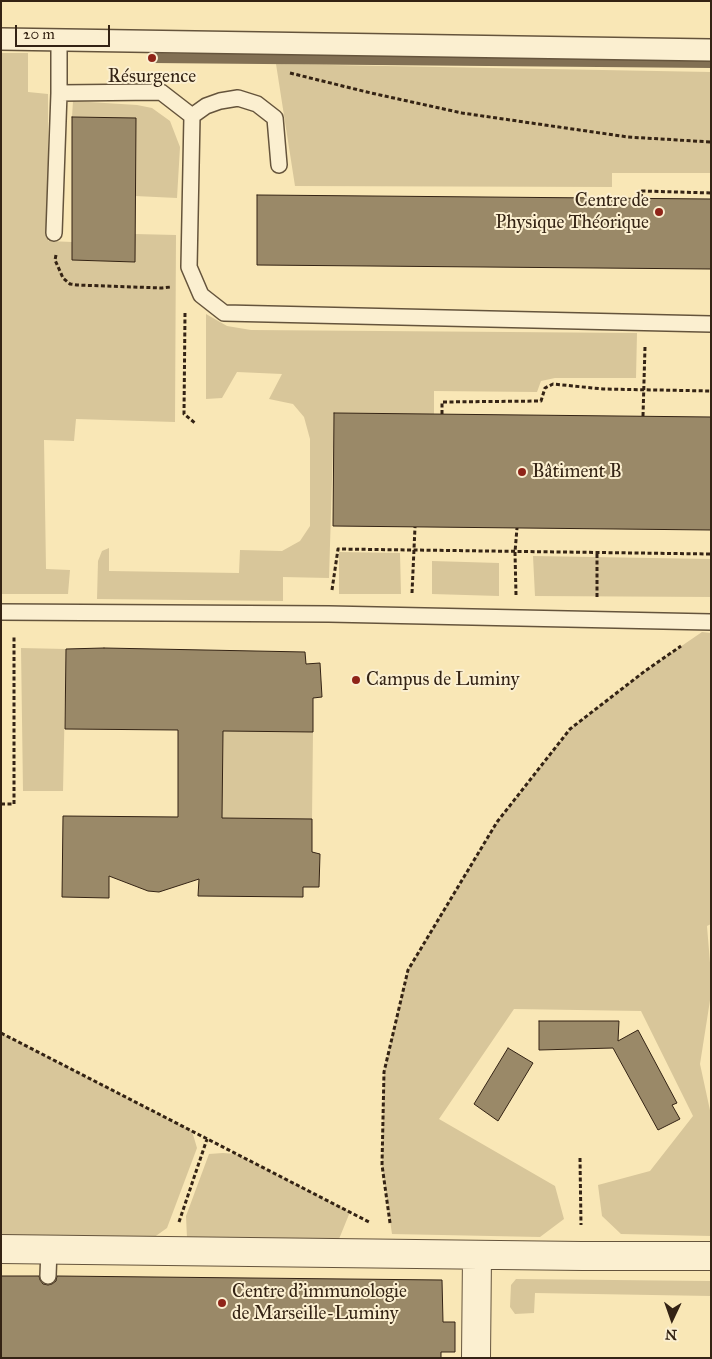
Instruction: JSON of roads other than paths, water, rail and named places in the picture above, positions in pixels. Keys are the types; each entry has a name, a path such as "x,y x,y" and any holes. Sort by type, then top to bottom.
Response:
{"street":[{"path":"1,39 711,50"},
{"path":"1,1249 170,1251 393,1244 477,1255 711,1256"},
{"path":"476,1358 477,1255"}],"lane":[{"path":"54,233 59,41"},
{"path":"59,93 161,92 192,116"},
{"path":"192,116 206,106 220,101 238,98 257,104 275,118 280,165"},
{"path":"192,116 188,267 201,294 224,313 711,324"},
{"path":"8,612 329,614 711,622"},
{"path":"48,1276 49,1249"}],"waterway":[{"path":"152,58 711,63"}],"place":[{"name":"Résurgence","path":"152,58"},
{"name":"Centre de Physique Théorique","path":"659,212"},
{"name":"Bâtiment B","path":"522,472"},
{"name":"Campus de Luminy","path":"356,680"},
{"name":"Centre d'immunologie de Marseille-Luminy","path":"222,1303"}]}
